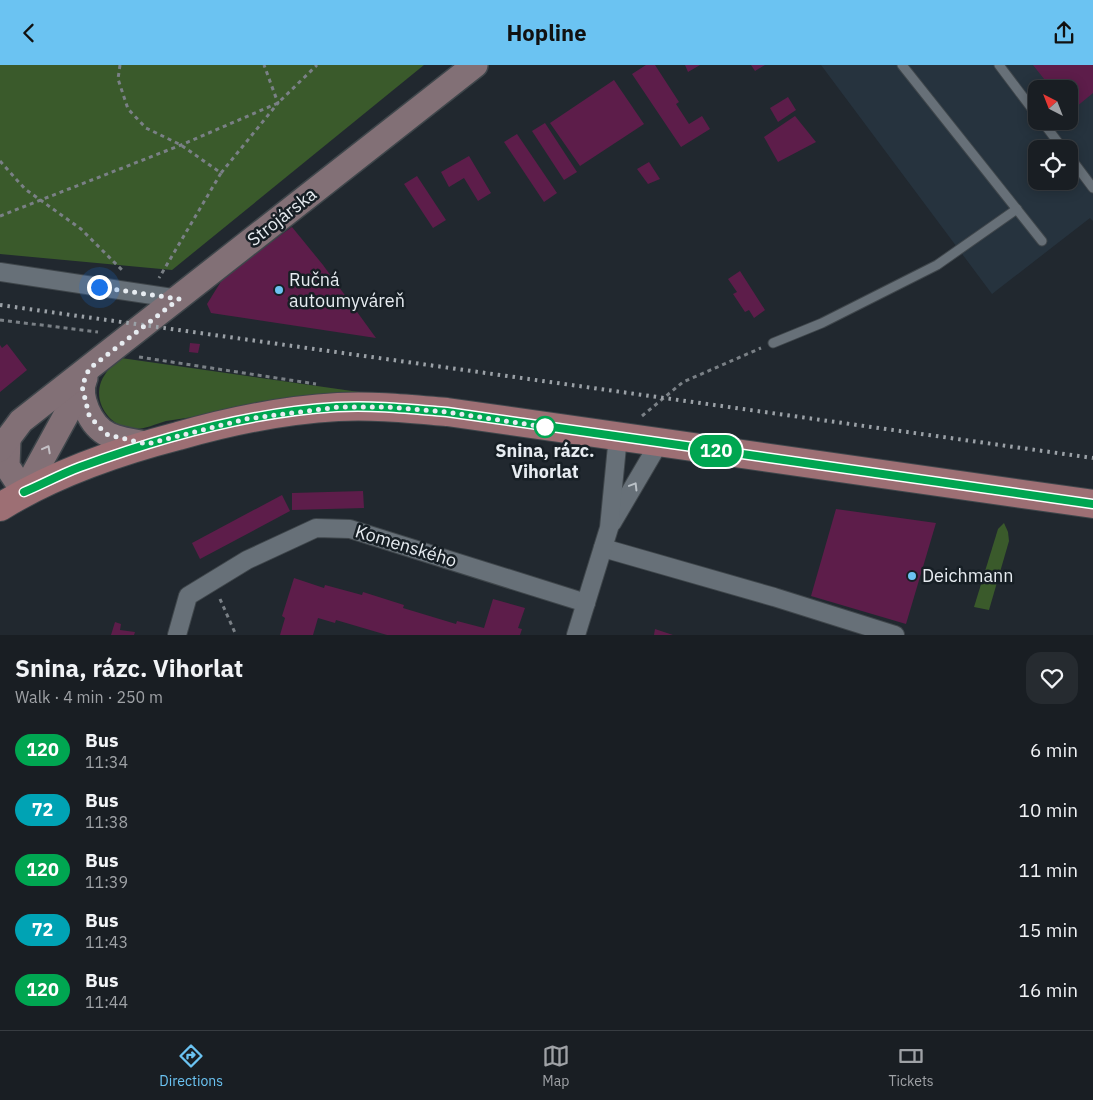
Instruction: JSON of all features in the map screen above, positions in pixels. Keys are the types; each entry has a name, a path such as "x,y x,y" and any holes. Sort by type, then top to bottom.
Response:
{"main road":[{"name":"Strojárska","path":"24,492 7,466 4,445 21,421 85,377 179,299 475,65"},
{"name":"Strojárska","path":"0,507 24,492 85,377"},
{"path":"85,377 89,415 98,426 108,435 147,444"},
{"path":"24,492 78,468 147,444 246,419 338,407 387,407 447,412 1093,504"}],"street":[{"path":"0,272 179,299"},
{"path":"576,635 609,527 618,436"},
{"path":"609,527 659,443"},
{"name":"Komenského","path":"177,635 188,596 247,561 316,528 350,529 586,603"},
{"path":"604,548 774,597 896,635"}],"lane":[{"path":"902,65 1042,241"},
{"path":"999,65 1028,103"},
{"path":"1078,168 1093,188"},
{"path":"773,343 822,323 937,265 1017,209"}],"path":[{"path":"120,65 118,79 128,109 146,128 181,145 221,173"},
{"path":"264,65 278,103"},
{"path":"0,161 25,189 81,229 110,260 149,294 221,173 278,103 317,65"},
{"path":"0,215 181,145 278,103"},
{"path":"0,320 106,333"},
{"path":"646,413 683,382 773,343"},
{"path":"136,357 320,385"},
{"path":"220,599 236,635"}],"shaded area":[{"path":"821,65 1093,65 1093,221 1090,218 992,294"}],"green space":[{"path":"0,65 424,65 172,270 0,254"},
{"path":"121,358 359,392 166,421 135,429 126,428 118,424 106,413 102,406 99,390 103,378"},
{"path":"1004,523 1009,541 989,610 974,607 998,529"}],"building":[{"path":"646,65 655,65 679,102 676,104 689,124 702,116 710,129 681,147 632,74"},
{"path":"685,65 700,65 688,72"},
{"path":"751,65 765,65 755,71"},
{"path":"1033,65 1093,65 1093,93 1078,105 1078,80 1045,80"},
{"path":"614,80 644,124 580,166 550,123"},
{"path":"788,97 796,110 778,122 770,108"},
{"path":"795,116 816,142 778,162 764,137"},
{"path":"545,123 577,172 564,180 532,131"},
{"path":"517,134 557,193 544,202 504,142"},
{"path":"469,156 491,193 478,201 464,178 449,187 441,172"},
{"path":"649,162 660,179 648,184 637,169"},
{"path":"417,176 446,220 433,228 404,184"},
{"name":"Ručná autoumyváreň","path":"292,227 323,265 376,338 211,313 207,304 225,275"},
{"path":"740,271 765,310 754,318 749,310 745,312 733,294 737,292 728,279"},
{"path":"190,343 200,344 198,353 189,352"},
{"path":"7,344 27,370 0,392 0,345 2,348"},
{"path":"363,491 364,508 292,510 292,493"},
{"path":"282,495 290,511 200,559 192,543"},
{"path":"836,509 936,523 906,624 811,596"},
{"path":"294,578 324,588 325,585 362,595 363,592 404,605 403,608 456,624 457,621 484,628 493,599 525,608 518,628 522,629 520,635 387,635 336,620 335,623 318,618 313,635 280,635 285,618 282,616"},
{"path":"115,622 121,624 120,630 135,632 134,635 111,635"},
{"path":"655,629 673,635 654,635"}],"railway":[{"path":"0,305 1093,458"}],"bus line":[{"name":"120","path":"24,492 78,468 147,444 196,431 246,419 306,410 338,407 372,407 447,412 1093,504"}],"place":[{"name":"Ručná autoumyváreň","path":"279,290"},
{"name":"Snina, rázc. Vihorlat","path":"545,427"},
{"name":"Deichmann","path":"912,576"}],"route":[{"path":"99,287 179,299 89,369 82,386 85,404 89,415 108,435 147,444 246,419 338,407 387,407 447,412 551,428 545,427"}]}
